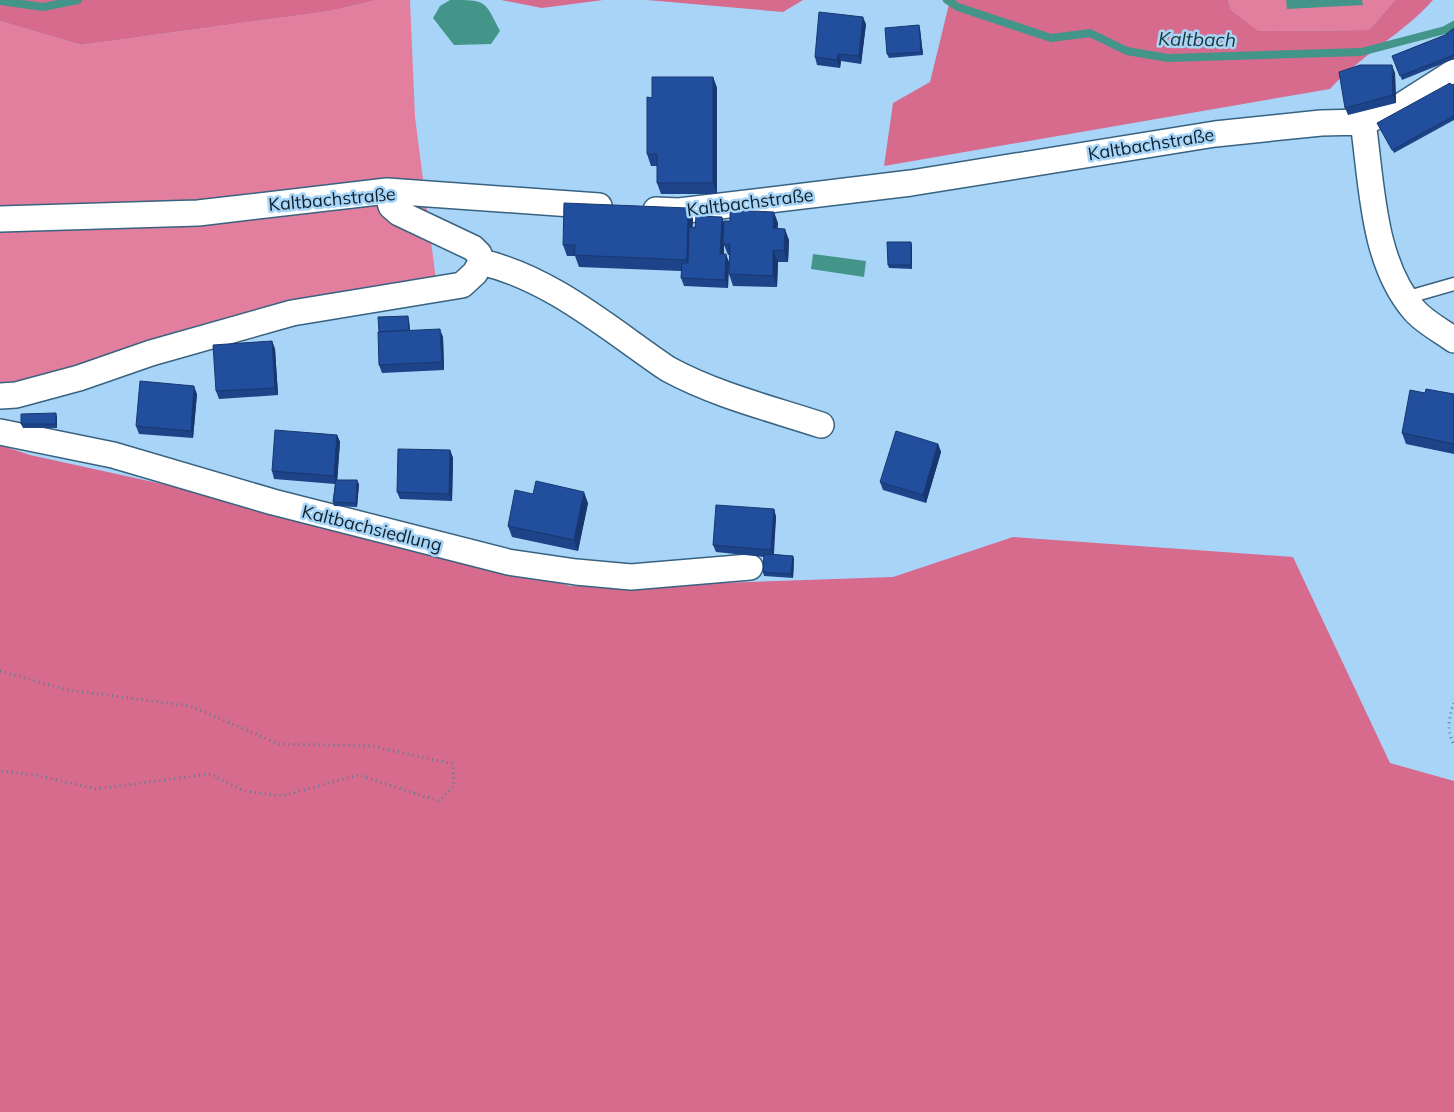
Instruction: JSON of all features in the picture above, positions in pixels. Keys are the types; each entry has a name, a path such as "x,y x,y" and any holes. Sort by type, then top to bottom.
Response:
{"street":[{"name":"Kaltbachstraße","path":"0,219 198,213 387,191 679,211 911,182 1215,134 1321,123 1363,122 1396,109 1454,72"},
{"path":"1363,122 1381,247 1393,276 1415,312 1454,340"},
{"path":"0,396 16,395 79,378 150,353 292,313 462,284 475,273 481,262 479,254 473,248 399,213 391,206 387,191"},
{"path":"481,262 496,266 550,289 668,369 688,380 710,390 820,425"},
{"name":"Kaltbachsiedlung","path":"0,432 113,455 273,502 508,562 576,572 631,576 750,567"}],"lane":[{"path":"1405,298 1454,284"}],"path":[{"path":"0,671 67,690 190,706 279,744 370,746 453,764 454,786 439,801 358,775 282,796 244,791 210,774 96,790 35,775 0,771"},
{"path":"1454,703 1449,716 1450,740 1454,744"}],"shaded area":[{"path":"0,0 377,0 330,11 81,45 0,21"},
{"path":"377,0 410,0 415,117 436,280 85,364 0,387 0,21 81,45 330,11"},
{"path":"450,0 471,0 483,4 487,8 500,31 491,44 454,45 433,18 440,6"},
{"path":"501,0 603,0 542,8"},
{"path":"647,0 803,0 783,12"},
{"path":"950,0 1228,0 1231,10 1258,31 1369,30 1395,0 1433,0 1409,23 1355,66 1330,89 884,166 893,103 930,82"},
{"path":"1228,0 1395,0 1369,30 1257,31 1231,10"},
{"path":"1286,0 1362,0 1363,5 1287,9"},
{"path":"813,254 866,261 864,277 811,269"},
{"path":"0,445 30,455 308,516 570,586 631,586 893,577 1013,537 1293,557 1390,763 1454,781 1454,1112 0,1112"}],"building":[{"path":"819,12 863,17 859,56 838,54 837,60 815,57"},
{"path":"919,25 921,52 887,54 885,28"},
{"path":"1454,28 1454,55 1400,76 1392,56 1445,35"},
{"path":"1360,65 1392,65 1393,95 1345,108 1339,72"},
{"path":"652,77 713,77 713,183 657,183 657,154 647,154 647,97 652,98"},
{"path":"1450,83 1454,84 1454,116 1392,150 1377,123"},
{"path":"564,203 688,208 687,260 574,255 575,245 563,245"},
{"path":"730,210 774,212 773,228 785,229 784,251 773,250 773,276 729,274 730,244 723,244 724,221 730,221"},
{"path":"696,216 722,217 720,254 726,254 725,280 681,278 682,263 688,263 689,227 695,228"},
{"path":"887,242 911,242 911,265 888,265"},
{"path":"408,316 409,330 379,332 378,317"},
{"path":"440,329 442,362 379,365 378,332"},
{"path":"272,341 275,388 216,391 213,345"},
{"path":"140,381 194,386 191,431 136,426"},
{"path":"1426,389 1454,394 1454,444 1402,433 1410,390 1425,393"},
{"path":"56,413 56,424 21,424 21,414"},
{"path":"275,430 337,435 334,476 272,471"},
{"path":"896,431 938,444 923,495 880,482"},
{"path":"398,449 450,450 449,494 397,492"},
{"path":"336,480 357,480 356,503 333,502"},
{"path":"536,481 584,492 574,540 508,526 515,490 533,494"},
{"path":"716,505 774,509 771,550 713,545"},
{"path":"764,554 793,556 791,574 763,572"}],"waterway":[{"name":"Kaltbach","path":"0,1 43,7 78,0"},
{"name":"Kaltbach","path":"947,0 958,7 1051,38 1090,33 1127,51 1168,58 1361,52 1445,30 1454,25"}]}
